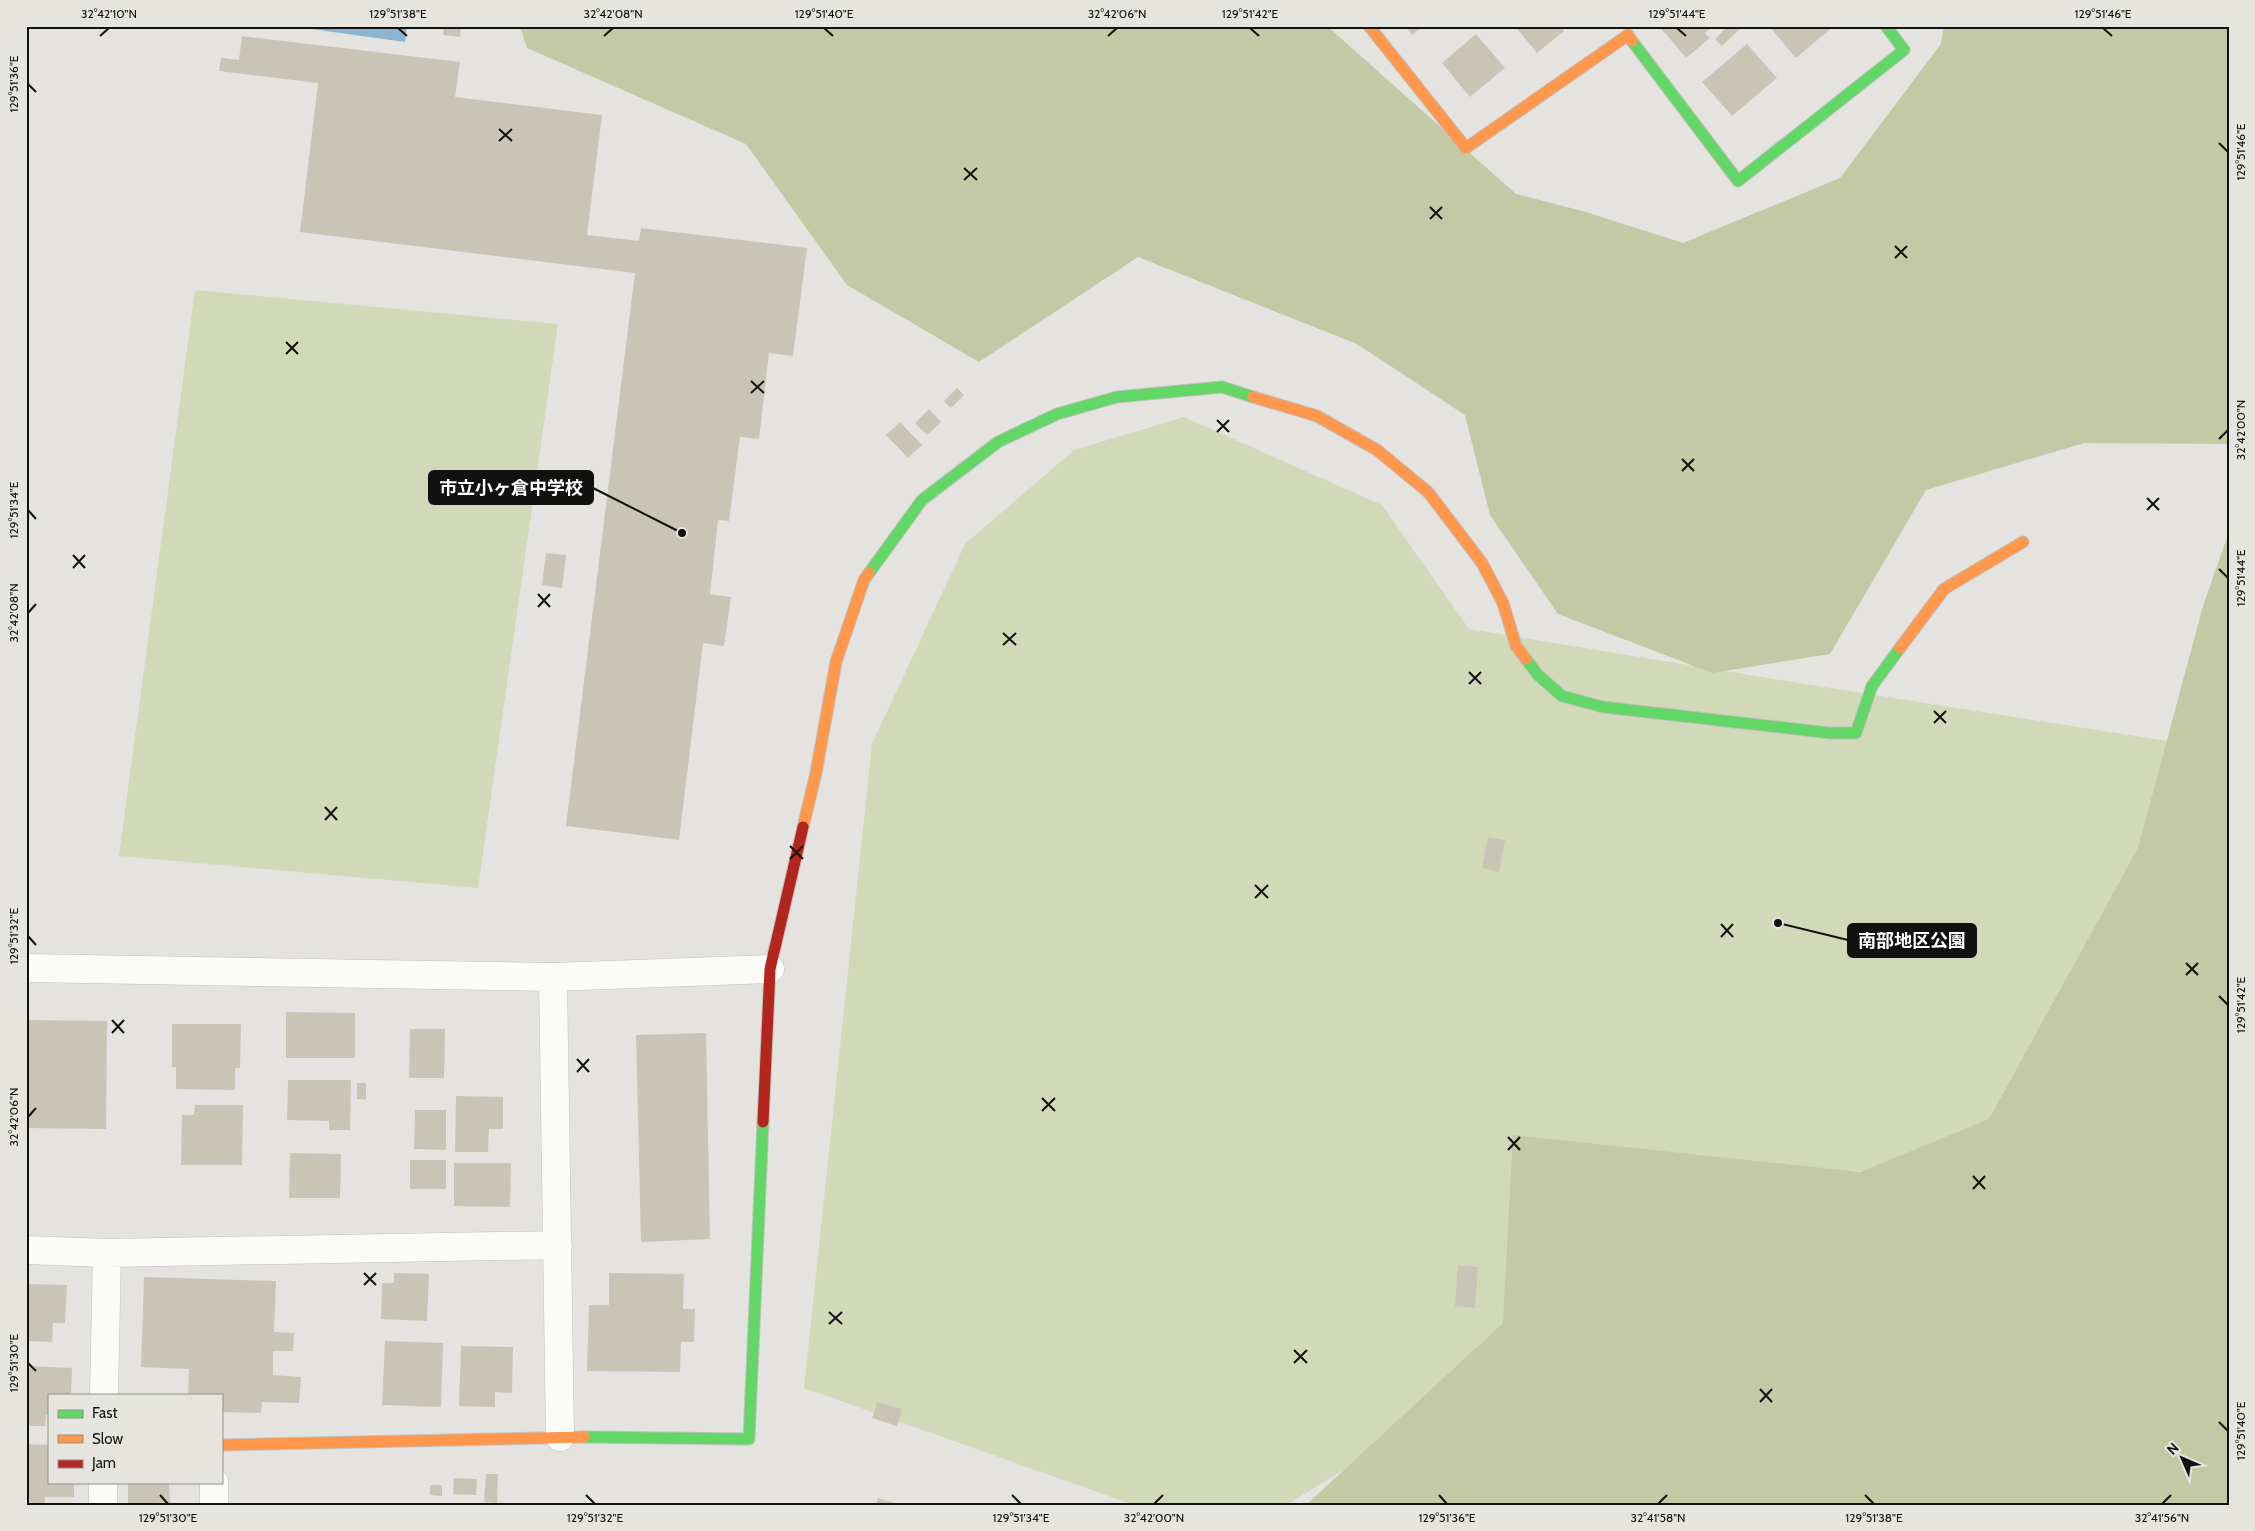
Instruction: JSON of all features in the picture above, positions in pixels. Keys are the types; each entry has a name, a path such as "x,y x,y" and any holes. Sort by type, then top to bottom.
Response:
{"street":[{"path":"1369,26 1466,148 1625,30 1738,181 1904,50 1886,26"},
{"path":"222,1445 560,1437 750,1439 770,969 816,774 836,662 864,580 922,500 998,442 1058,414 1117,398 1222,388 1318,416 1376,450 1428,492 1482,563 1503,603 1516,646 1538,675 1562,696 1603,707 1830,733 1856,733 1872,686 1944,589 2023,542"},
{"path":"26,968 553,977 770,969"},
{"path":"553,977 560,1437"},
{"path":"26,1250 107,1253 558,1245"},
{"path":"104,1394 107,1253"},
{"path":"103,1484 103,1505"},
{"path":"214,1484 214,1505"}],"green space":[{"path":"520,26 1327,26 1516,194 1586,212 1683,243 1840,178 1941,44 1944,26 2229,26 2229,444 2084,443 1926,490 1830,654 1712,673 1558,614 1490,515 1465,415 1357,344 1138,257 979,362 847,285 746,144 527,48"},
{"path":"195,290 558,324 478,888 119,856"},
{"path":"1184,417 1382,505 1469,629 2205,747 2182,909 1950,1164 1621,1190 1423,1422 1286,1505 1134,1505 804,1388 872,744 965,544 1074,450"},
{"path":"2229,532 2229,1505 1306,1505 1503,1323 1513,1135 1860,1172 1989,1119 2138,848 2203,606"}],"water":[{"path":"290,26 407,26 405,42"}],"building":[{"path":"444,26 461,26 460,37 443,35"},
{"path":"1405,26 1423,26 1412,35"},
{"path":"1515,26 1560,26 1564,31 1537,53"},
{"path":"1659,26 1713,26 1705,33 1710,38 1686,58"},
{"path":"1728,26 1743,26 1722,46 1715,39"},
{"path":"1769,26 1834,26 1796,58"},
{"path":"1476,34 1505,68 1470,97 1442,63"},
{"path":"242,36 460,62 455,97 602,115 587,235 639,241 641,228 807,248 793,356 769,353 759,439 740,437 729,521 718,520 710,594 731,597 724,646 703,643 679,840 566,826 635,273 300,232 318,83 219,71 221,58 239,60"},
{"path":"1747,44 1777,78 1732,116 1702,82"},
{"path":"957,388 964,395 951,408 944,401"},
{"path":"929,409 941,422 927,435 915,423"},
{"path":"900,422 922,445 908,458 886,435"},
{"path":"546,553 566,555 562,588 542,585"},
{"path":"1488,837 1505,840 1499,872 1482,868"},
{"path":"286,1012 355,1013 355,1058 286,1058"},
{"path":"26,1020 107,1021 106,1129 26,1128"},
{"path":"172,1024 241,1024 240,1068 235,1068 235,1090 176,1089 176,1067 172,1067"},
{"path":"410,1029 445,1029 444,1078 409,1078"},
{"path":"706,1033 710,1239 641,1242 636,1035"},
{"path":"288,1080 351,1080 350,1130 329,1130 329,1121 287,1120"},
{"path":"357,1083 366,1083 366,1100 357,1099"},
{"path":"456,1096 503,1097 503,1129 489,1129 488,1152 455,1152"},
{"path":"195,1105 243,1105 242,1165 181,1165 182,1115 194,1115"},
{"path":"415,1110 446,1110 446,1150 414,1149"},
{"path":"290,1153 341,1154 340,1198 289,1198"},
{"path":"410,1160 446,1160 446,1189 410,1189"},
{"path":"454,1163 511,1163 510,1207 454,1206"},
{"path":"1458,1265 1478,1267 1475,1308 1455,1306"},
{"path":"394,1273 429,1274 427,1321 381,1319 382,1283 394,1283"},
{"path":"609,1273 684,1274 683,1309 695,1309 694,1342 681,1342 680,1372 587,1371 589,1305 609,1305"},
{"path":"144,1277 276,1281 274,1332 294,1333 293,1351 273,1351 273,1375 301,1377 299,1403 262,1402 261,1413 222,1412 222,1394 188,1394 189,1369 141,1367"},
{"path":"26,1284 67,1285 65,1323 53,1323 52,1342 26,1341"},
{"path":"385,1341 443,1343 441,1407 382,1405"},
{"path":"461,1346 513,1347 512,1393 495,1392 495,1407 459,1406"},
{"path":"26,1366 72,1368 71,1394 48,1394 48,1415 46,1415 45,1426 26,1426"},
{"path":"877,1402 902,1409 897,1426 872,1418"},
{"path":"26,1444 48,1445 48,1484 74,1484 74,1497 45,1497 45,1505 26,1505"},
{"path":"486,1474 498,1474 497,1503 484,1502"},
{"path":"454,1478 477,1479 476,1495 453,1494"},
{"path":"128,1484 169,1484 170,1505 128,1505"},
{"path":"430,1485 442,1485 442,1496 430,1495"},
{"path":"878,1498 898,1504 898,1505 876,1505"}],"traffic: fast":[{"path":"1632,41 1738,181 1904,50 1886,26"},
{"path":"869,573 922,500 998,442 1057,414 1117,397 1222,387 1253,397"},
{"path":"1526,659 1538,675 1562,696 1603,707 1830,733 1856,733 1872,686 1900,648"},
{"path":"584,1437 749,1439 763,1122"}],"traffic: slow":[{"path":"1369,26 1466,148 1628,35 1632,41"},
{"path":"1253,397 1317,416 1377,450 1428,492 1482,563 1503,603 1516,646 1526,659"},
{"path":"1900,648 1944,589 2023,542"},
{"path":"803,827 816,773 836,662 864,580 869,573"},
{"path":"222,1445 584,1437"}],"traffic: jam":[{"path":"763,1122 770,969 803,827"}],"place":[{"name":"市立小ヶ倉中学校","path":"682,533"},
{"name":"南部地区公園","path":"1778,923"}]}
